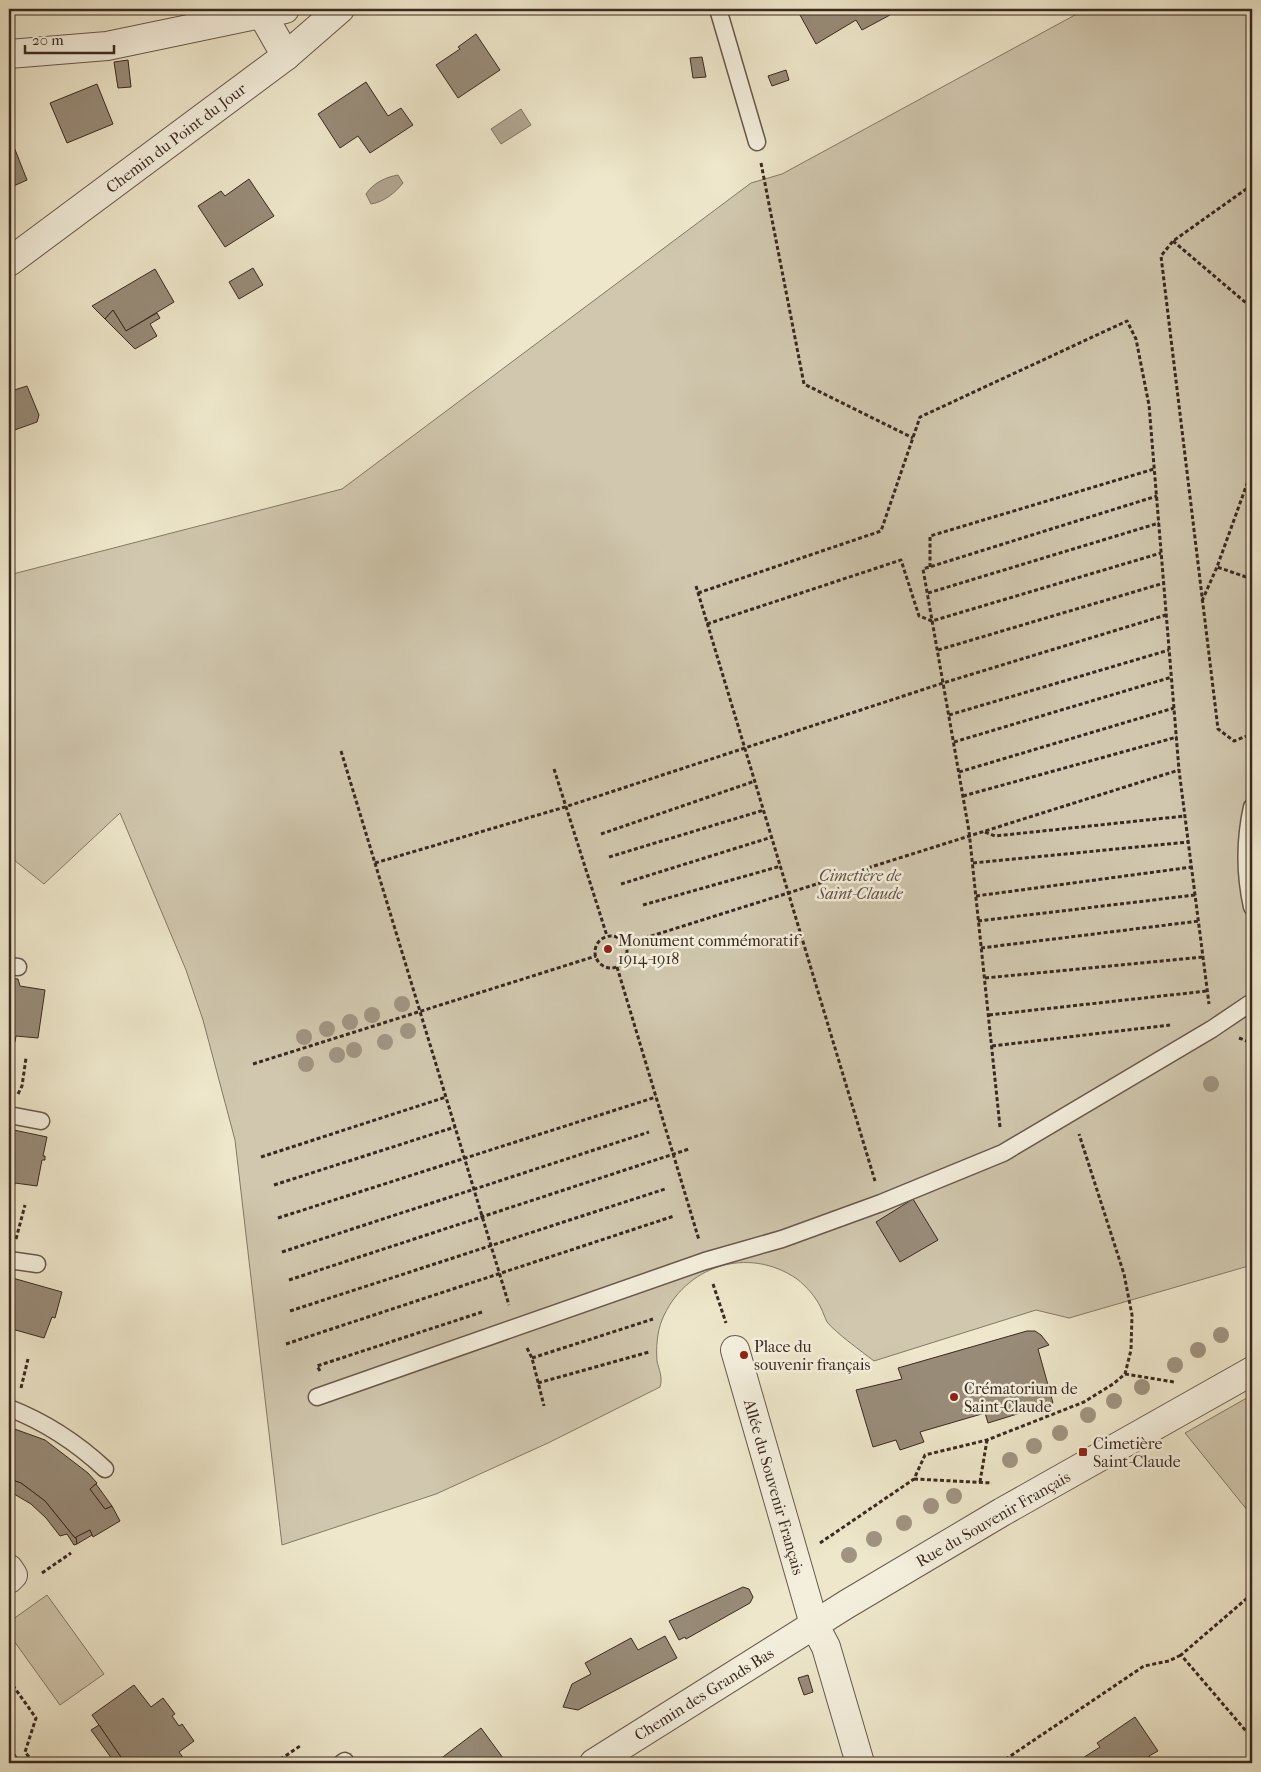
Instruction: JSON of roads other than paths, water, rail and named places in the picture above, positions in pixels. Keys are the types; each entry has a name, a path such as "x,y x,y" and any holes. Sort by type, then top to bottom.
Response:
{"street":[{"name":"Chemin du Point du Jour","path":"9,262 286,56 340,9"},
{"path":"9,54 108,46 274,11 286,56"},
{"name":"Allée du Souvenir Français","path":"735,1350 814,1624 826,1647 860,1763"},
{"name":"Rue du Souvenir Français","path":"814,1624 1002,1512 1252,1371"},
{"path":"9,1569 14,1576 9,1579"},
{"name":"Chemin des Grands Bas","path":"594,1763 814,1624"}],"lane":[{"path":"718,9 757,142"},
{"path":"1252,807 1248,823 1246,862 1252,907"},
{"path":"317,1397 705,1261 782,1239 882,1203 1003,1153 1212,1029 1252,1002"},
{"path":"9,1115 41,1121"},
{"path":"11,1253 37,1264"},
{"path":"9,1408 43,1423 82,1448 105,1469"}],"place":[{"name":"Monument commémoratif 1914-1918","path":"608,949"},
{"name":"Place du souvenir français","path":"744,1355"},
{"name":"Crématorium de Saint-Claude","path":"954,1397"},
{"name":"Cimetière Saint-Claude","path":"1083,1452"}],"park label":[{"name":"Cimetière de Saint-Claude","path":"860,884"}]}
